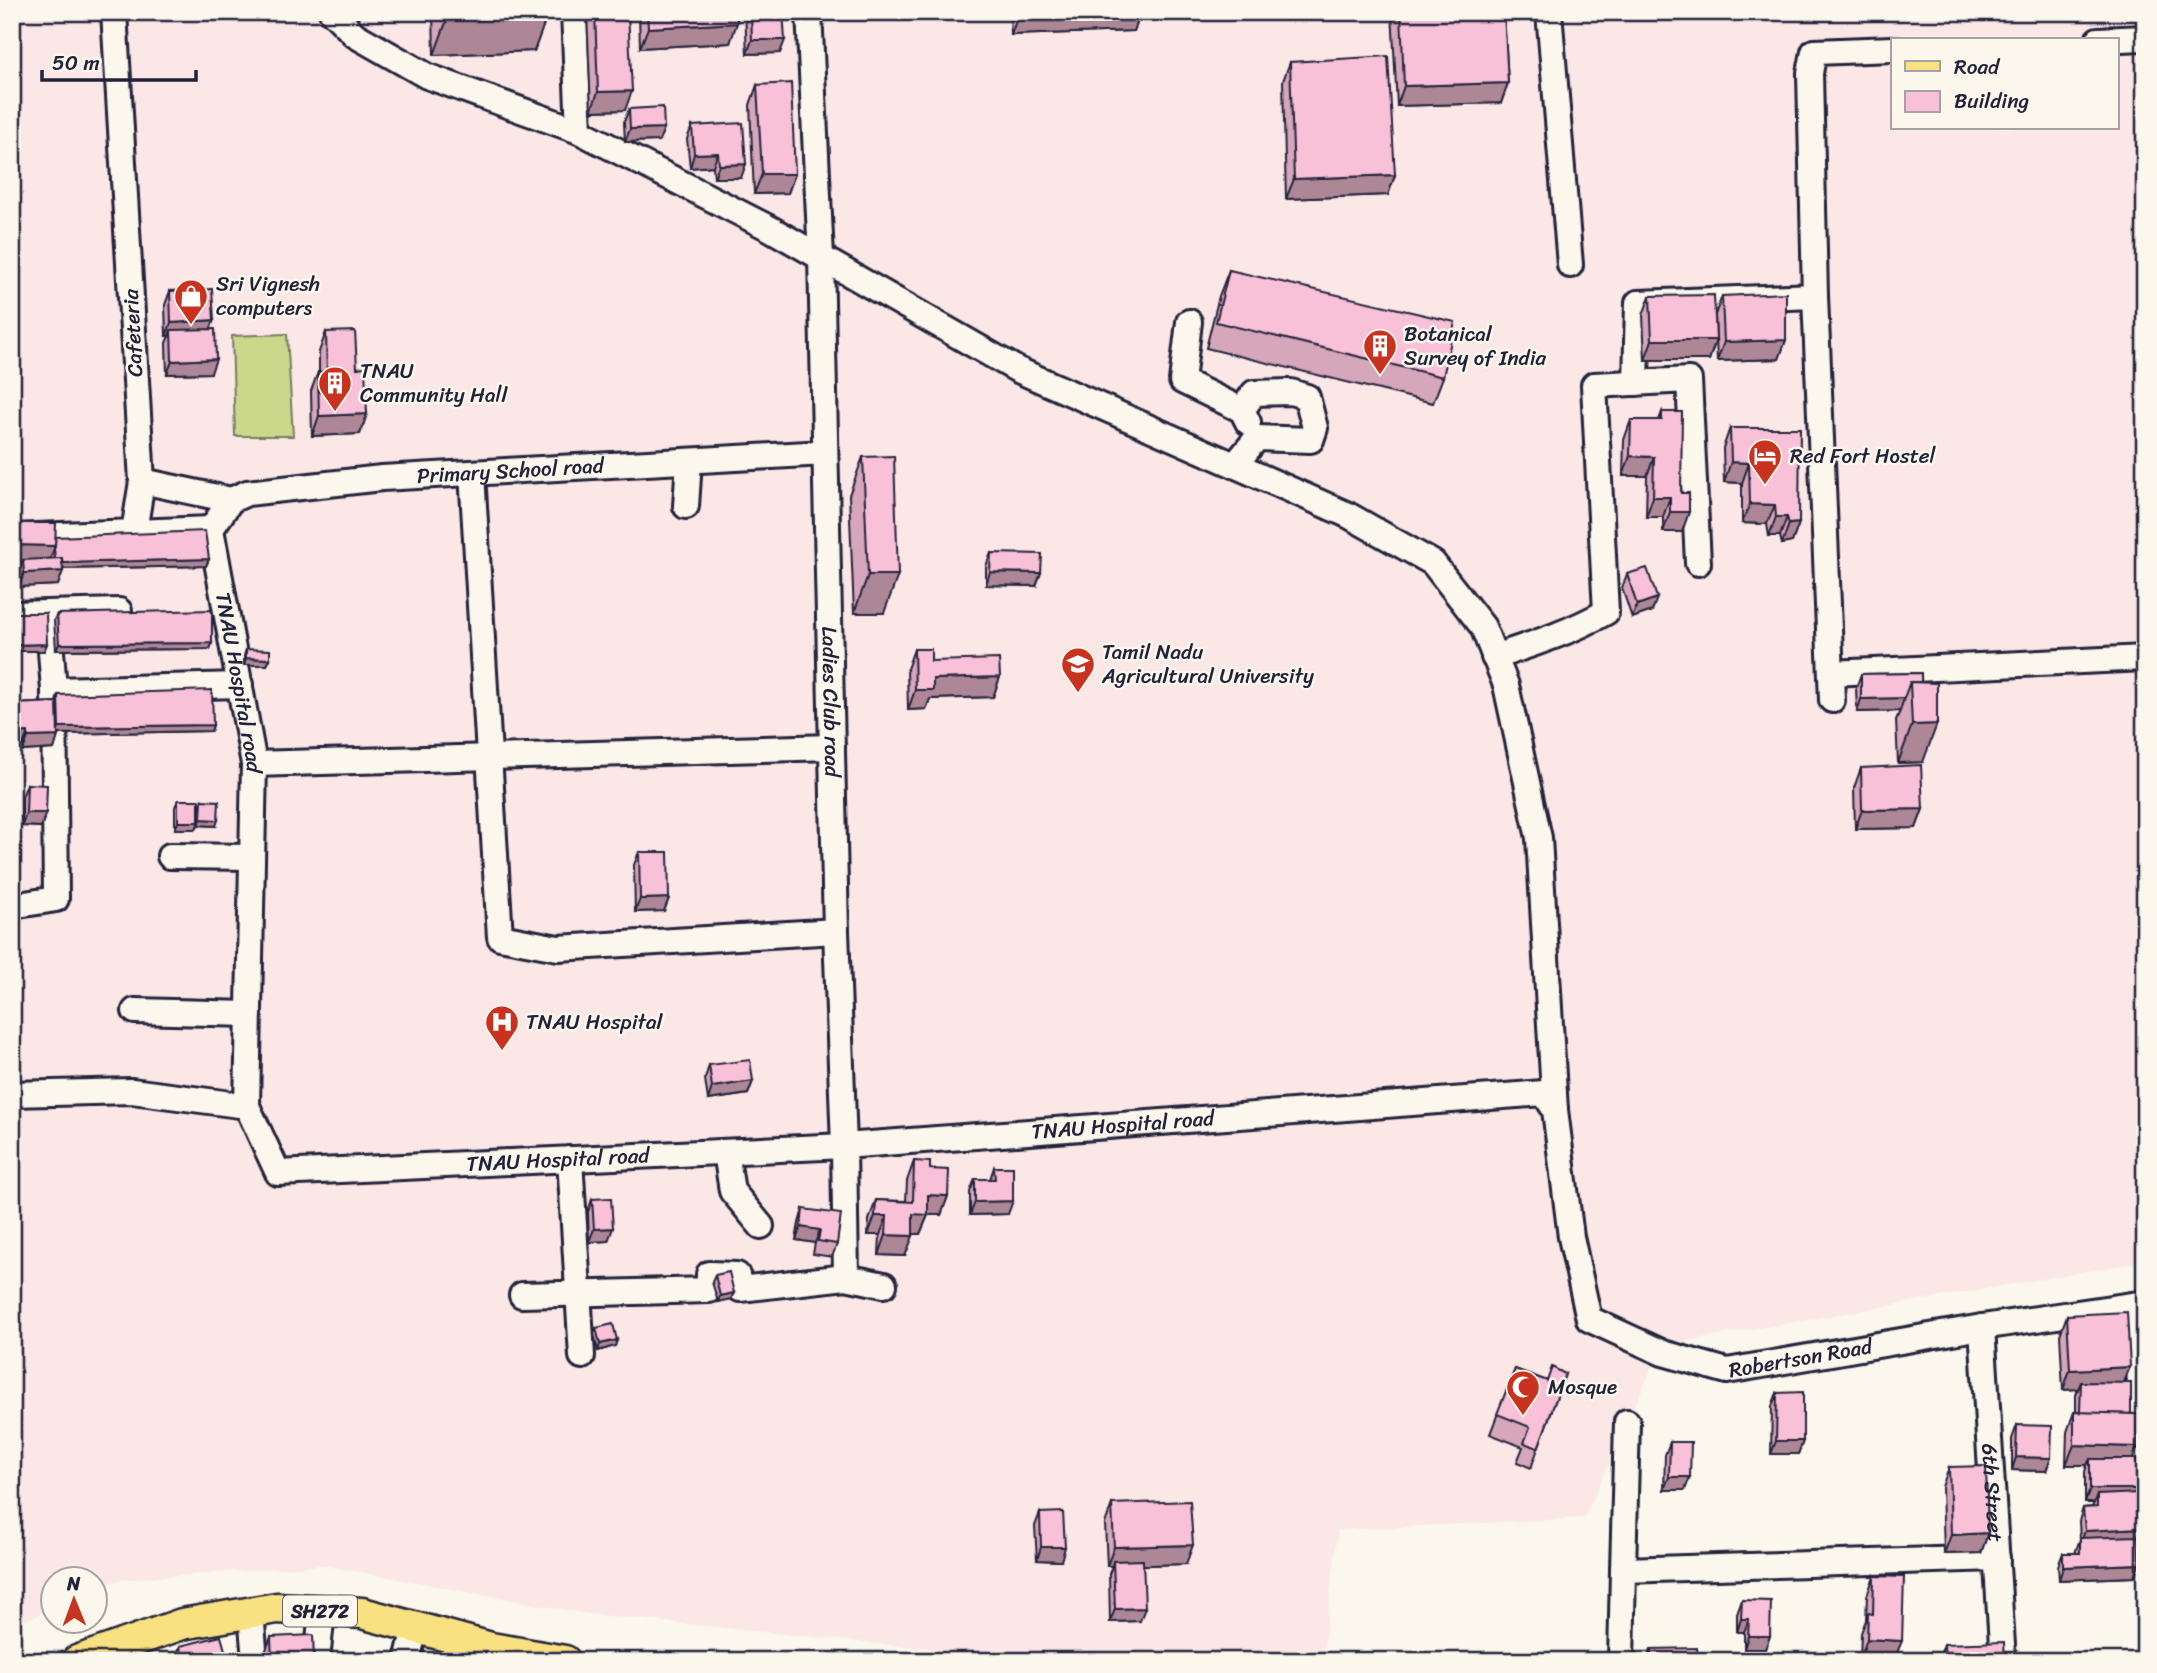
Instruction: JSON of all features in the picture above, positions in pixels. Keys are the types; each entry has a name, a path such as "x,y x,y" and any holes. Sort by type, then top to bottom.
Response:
{"main road":[{"name":"SH272","path":"77,1661 182,1624 276,1608 362,1614 491,1648 565,1661"}],"street":[{"name":"Cafeteria","path":"114,12 142,481 134,533"},
{"path":"332,12 355,35 427,76 579,131 821,257 1018,370 1348,515 1433,563 1483,627 1506,685 1539,838 1555,1110"},
{"path":"574,12 579,131"},
{"name":"Ladies Club road","path":"809,12 821,257 846,1277"},
{"path":"1549,12 1570,265"},
{"path":"2118,39 2145,38"},
{"path":"1832,700 1815,296 1810,73 1814,52 1891,49"},
{"path":"1636,383 1637,303 1815,296"},
{"path":"1189,322 1182,381 1242,410 1257,438"},
{"path":"1494,657 1587,623 1606,612 1594,385 1689,380 1698,563"},
{"path":"1242,410 1254,393 1291,392 1307,397 1315,428 1311,440 1257,438"},
{"path":"1235,465 1257,438"},
{"name":"Primary School road","path":"231,500 247,493 382,478 825,453"},
{"path":"687,506 689,461"},
{"path":"472,473 500,937 558,948 836,931"},
{"path":"12,537 211,529 231,500 142,481"},
{"name":"TNAU Hospital road","path":"211,529 254,764 247,1106 278,1173 844,1146 1544,1093 1555,1110"},
{"path":"12,614 119,611"},
{"path":"12,906 56,899 54,690 48,613"},
{"path":"1831,673 2145,658"},
{"path":"54,690 240,685"},
{"path":"254,764 832,747"},
{"path":"170,856 252,857"},
{"path":"135,1011 249,1014"},
{"path":"12,1094 132,1091 247,1106"},
{"name":"Robertson Road","path":"1555,1110 1571,1237 1589,1319 1663,1353 1727,1371 1982,1327 2139,1304"},
{"path":"726,1152 732,1191 761,1226"},
{"path":"570,1159 582,1356"},
{"path":"522,1295 709,1290 709,1274 737,1275 740,1289 846,1277 884,1285"},
{"path":"2139,1304 2145,1437"},
{"name":"6th Street","path":"1982,1327 2003,1661"},
{"path":"1621,1661 1627,1422"},
{"path":"1623,1570 1997,1558"},
{"path":"317,1661 322,1611"},
{"path":"251,1612 255,1661"},
{"path":"407,1661 415,1628"}],"shaded area":[{"name":"Tamil Nadu Agricultural University","path":"12,12 2145,12 2145,1261 1662,1345 1584,1518 1338,1530 1322,1661 1050,1661 588,1614 323,1565 117,1580 108,1584 108,1564 38,1564 38,1615 12,1626"}],"green space":[{"path":"287,334 293,436 235,436 232,336"}],"building":[{"path":"448,12 548,12 448,17"},
{"path":"595,12 628,12 632,91 598,92"},
{"path":"647,12 737,12 737,23 648,28"},
{"path":"751,12 783,12 785,40 752,40"},
{"path":"1018,12 1103,12 1018,15"},
{"path":"1401,12 1504,12 1508,83 1404,86"},
{"path":"1388,56 1395,175 1294,179 1290,62"},
{"path":"791,83 795,174 762,174 757,85"},
{"path":"663,107 664,128 630,129 629,109"},
{"path":"743,123 746,164 719,165 718,153 694,154 692,126"},
{"path":"1229,270 1455,322 1443,377 1216,322"},
{"path":"212,289 214,320 171,323 170,291"},
{"path":"1786,293 1786,340 1724,342 1722,296"},
{"path":"1714,295 1716,340 1652,340 1650,296"},
{"path":"215,329 216,359 172,361 171,330"},
{"name":"TNAU Community Hall","path":"355,331 357,368 365,367 367,414 319,416 318,372 327,371 326,332"},
{"path":"1662,412 1682,412 1681,493 1689,493 1689,512 1670,512 1670,497 1653,497 1654,457 1630,456 1631,420 1662,420"},
{"path":"1730,428 1800,428 1799,523 1789,524 1787,517 1776,517 1775,505 1750,504 1749,463 1731,462"},
{"path":"894,456 898,575 868,575 863,457"},
{"path":"12,523 56,523 55,546 18,545 17,570 12,570"},
{"path":"205,531 209,559 62,563 62,558 55,558 56,537"},
{"path":"991,553 1042,554 1041,573 990,572"},
{"path":"62,558 63,571 24,573 23,560"},
{"path":"1647,568 1657,598 1637,605 1627,574"},
{"path":"212,610 212,643 59,644 57,614"},
{"path":"12,613 46,613 47,644 12,645"},
{"path":"246,649 270,650 270,659 246,658"},
{"path":"914,649 931,649 931,661 999,659 1000,677 933,679 933,690 915,690"},
{"path":"1921,673 1921,682 1910,682 1904,698 1861,699 1861,674"},
{"path":"1910,682 1937,683 1937,724 1912,725"},
{"path":"212,690 213,725 59,727 58,695"},
{"path":"57,702 58,736 28,737 28,732 12,733 12,704"},
{"path":"1921,765 1923,809 1862,810 1861,768"},
{"path":"27,784 47,785 46,813 26,813"},
{"path":"178,800 199,800 199,822 178,822"},
{"path":"202,800 219,801 218,820 201,819"},
{"path":"639,852 668,852 669,898 640,899"},
{"path":"750,1060 753,1081 712,1087 709,1065"},
{"path":"914,1161 930,1162 930,1169 949,1170 948,1196 928,1195 928,1215 913,1214 913,1236 886,1235 887,1216 875,1216 876,1200 913,1202"},
{"path":"994,1167 1013,1167 1013,1201 975,1202 975,1179 995,1179"},
{"path":"611,1198 613,1228 594,1229 592,1199"},
{"path":"803,1209 841,1214 837,1244 818,1241 820,1230 801,1227"},
{"path":"729,1272 734,1293 720,1296 715,1275"},
{"path":"2127,1312 2130,1367 2070,1370 2067,1315"},
{"path":"613,1324 617,1340 600,1344 596,1328"},
{"name":"Mosque","path":"1552,1367 1565,1374 1538,1448 1524,1443 1530,1427 1497,1414 1515,1369 1547,1381"},
{"path":"2081,1382 2131,1383 2131,1414 2080,1412"},
{"path":"1803,1392 1803,1441 1776,1441 1777,1393"},
{"path":"2074,1412 2138,1414 2137,1447 2074,1445"},
{"path":"2017,1425 2052,1426 2051,1458 2016,1457"},
{"path":"1670,1442 1691,1442 1690,1477 1669,1477"},
{"path":"2090,1459 2137,1459 2138,1489 2090,1489"},
{"path":"1986,1466 1988,1533 1951,1535 1949,1467"},
{"path":"2139,1493 2141,1528 2085,1531 2083,1508 2097,1507 2097,1495"},
{"path":"1190,1501 1193,1545 1114,1547 1112,1504"},
{"path":"1063,1512 1065,1547 1041,1547 1040,1513"},
{"path":"2138,1536 2139,1564 2063,1567 2063,1553 2080,1553 2080,1538"},
{"path":"1143,1560 1145,1608 1115,1609 1113,1561"},
{"path":"1874,1576 1904,1577 1902,1641 1867,1639 1868,1613 1873,1614"},
{"path":"1742,1600 1771,1601 1770,1636 1748,1636 1749,1619 1741,1619"},
{"path":"313,1635 314,1660 272,1661 271,1637"},
{"path":"221,1636 228,1661 183,1661 180,1646"},
{"path":"2004,1642 2005,1661 1945,1661 1944,1644"},
{"path":"1697,1648 1698,1660 1651,1661 1651,1649"}],"place":[{"name":"Sri Vignesh computers","path":"191,326"},
{"name":"Botanical Survey of India","path":"1380,376"},
{"name":"TNAU Community Hall","path":"335,413"},
{"name":"Red Fort Hostel","path":"1765,486"},
{"name":"Tamil Nadu Agricultural University","path":"1078,694"},
{"name":"TNAU Hospital","path":"502,1052"},
{"name":"Mosque","path":"1523,1417"}]}
